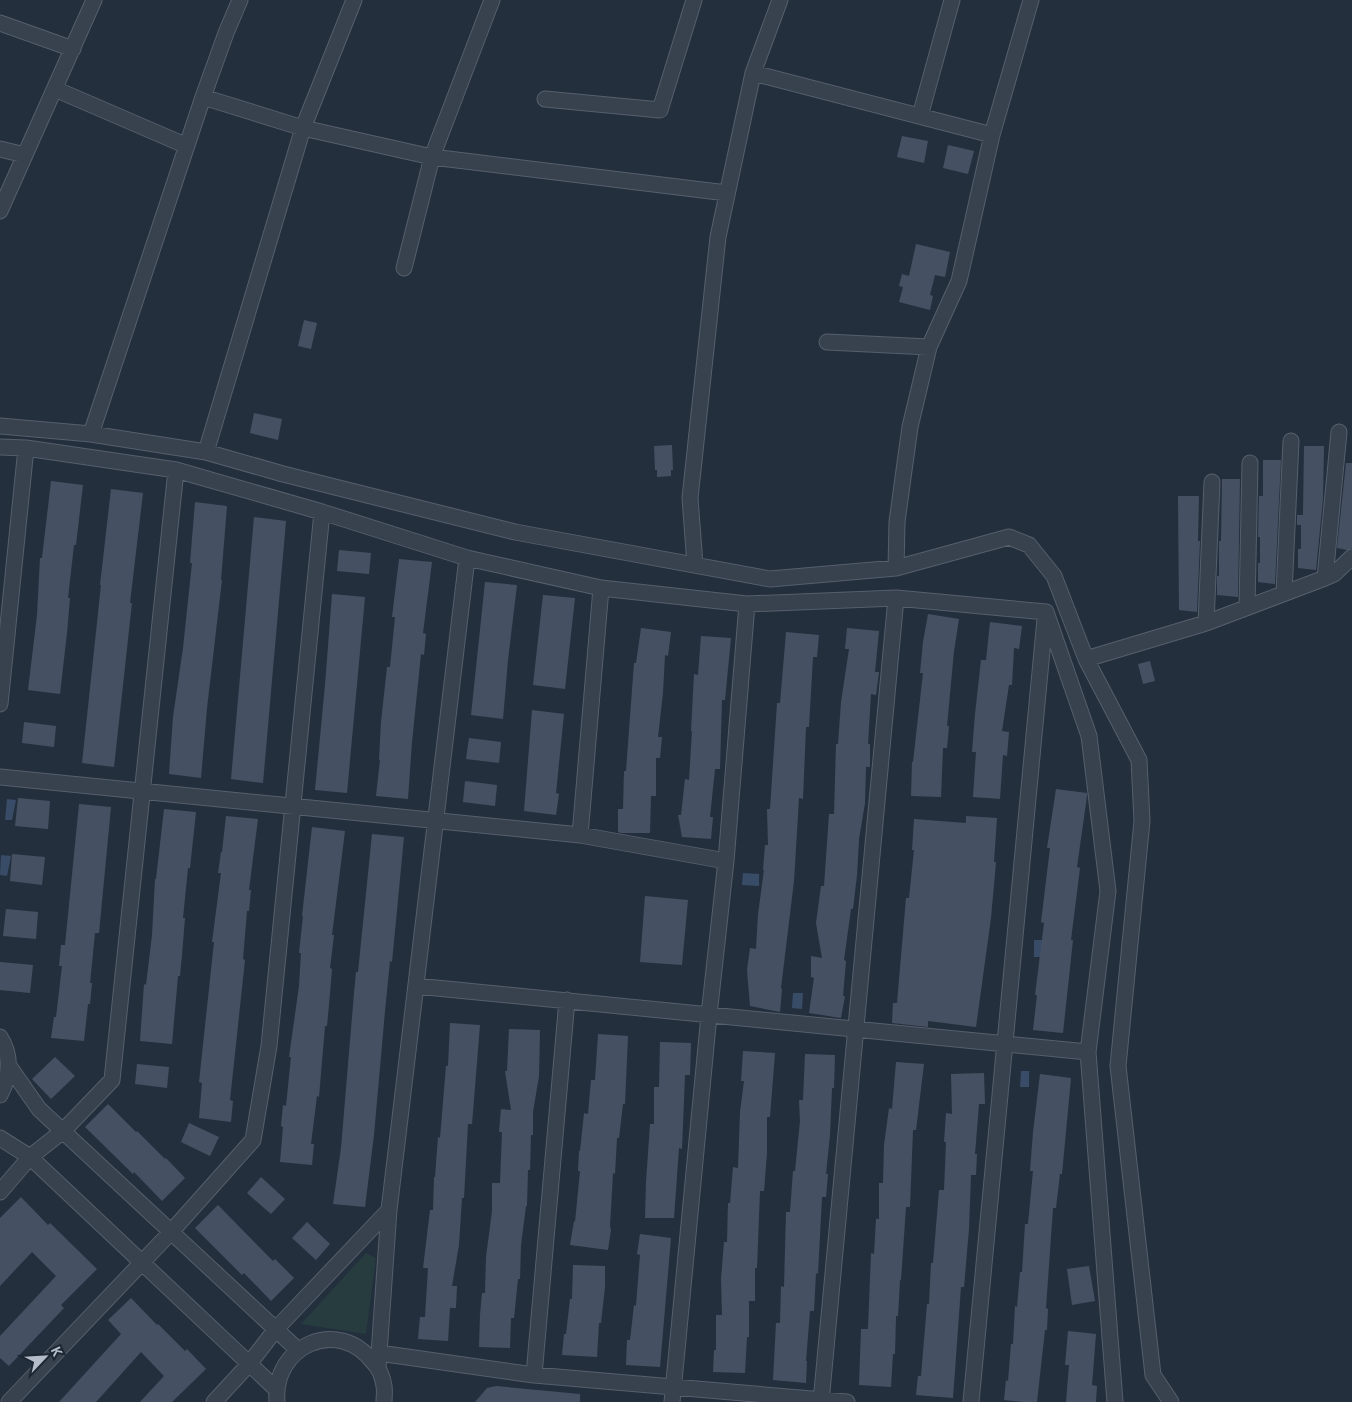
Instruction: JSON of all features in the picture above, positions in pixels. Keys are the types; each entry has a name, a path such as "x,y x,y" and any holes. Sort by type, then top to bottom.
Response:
{"street":[{"path":"0,211 94,0"},
{"path":"90,434 203,97 240,0"},
{"path":"206,452 303,128 354,0"},
{"path":"404,268 432,157 492,0"},
{"path":"545,99 660,110 694,0"},
{"path":"695,565 690,498 718,237 752,73 780,0"},
{"path":"920,116 952,0"},
{"path":"896,568 897,522 910,427 928,347 959,281 992,135 1030,0"},
{"path":"0,23 73,49"},
{"path":"752,73 992,135"},
{"path":"54,89 187,146"},
{"path":"203,97 303,128 432,157 727,193"},
{"path":"0,149 25,155"},
{"path":"827,342 928,347"},
{"path":"0,426 90,434 206,452 283,474 515,532 770,579 896,568 1009,537 1029,545 1054,576 1086,659 1139,760 1142,821 1118,1066 1153,1375 1171,1402"},
{"path":"1325,578 1339,432"},
{"path":"1284,593 1291,441"},
{"path":"0,448 26,448 176,470 322,512 467,558 601,588 747,604 896,598 1046,612"},
{"path":"0,704 26,448"},
{"path":"1247,607 1250,463"},
{"path":"0,1192 30,1157 63,1131 112,1080 176,470"},
{"path":"1206,623 1212,482"},
{"path":"9,1402 171,1232 253,1140 269,1046 322,512"},
{"path":"1086,659 1206,623 1325,578 1334,574 1352,557"},
{"path":"384,1402 384,1385 379,1360 389,1210 467,558"},
{"path":"580,835 601,588"},
{"path":"821,1401 896,598"},
{"path":"673,1394 708,1015 726,861 747,604"},
{"path":"971,1402 1046,612"},
{"path":"1046,612 1089,736 1108,891 1088,1052 1115,1402"},
{"path":"0,777 580,835 726,861"},
{"path":"416,986 1088,1052"},
{"path":"534,1375 567,1000"},
{"path":"0,1037 6,1046 9,1066 6,1083 0,1095"},
{"path":"9,1066 40,1109 298,1350"},
{"path":"0,1138 30,1157 249,1364 276,1395"},
{"path":"214,1402 249,1364 276,1329 389,1210"},
{"path":"276,1395 283,1367 298,1350 314,1342 333,1339 351,1343 379,1360 534,1375 673,1394 848,1402"}],"green space":[{"path":"366,1253 376,1258 366,1334 301,1324"}],"water":[{"path":"7,799 16,800 12,820 5,820"},
{"path":"1,855 11,856 7,876 0,875"},
{"path":"743,873 759,874 759,886 742,885"},
{"path":"1034,940 1047,940 1042,957 1034,957"},
{"path":"793,993 803,993 802,1009 792,1008"},
{"path":"1021,1071 1029,1071 1029,1087 1020,1087"}],"building":[{"path":"902,136 928,141 924,163 897,157"},
{"path":"948,145 974,151 968,174 943,168"},
{"path":"916,244 950,252 945,277 935,275 930,295 933,296 930,310 899,302 903,287 899,286 902,274 909,276"},
{"path":"304,320 317,323 311,349 298,346"},
{"path":"254,413 282,419 278,440 250,433"},
{"path":"672,445 673,470 671,470 671,476 657,477 654,446"},
{"path":"1304,446 1324,446 1323,499 1316,570 1298,568 1298,549 1301,549 1301,525 1297,525 1297,515 1303,515"},
{"path":"1263,460 1281,460 1275,584 1258,582 1258,563 1260,563 1260,537 1258,537 1259,496 1263,496"},
{"path":"1346,463 1352,463 1352,548 1347,550 1337,548"},
{"path":"1222,479 1240,479 1238,597 1217,595 1219,541 1221,541"},
{"path":"51,481 83,485 68,598 70,598 60,694 28,690 37,615 40,558 42,558"},
{"path":"111,489 143,493 114,767 82,763"},
{"path":"1178,496 1199,496 1198,541 1200,541 1197,612 1179,610"},
{"path":"195,502 227,506 222,580 201,778 169,774 173,717 192,563 190,563"},
{"path":"254,517 286,521 263,783 231,779"},
{"path":"339,550 371,553 369,574 337,571"},
{"path":"399,559 432,562 423,633 426,634 424,655 421,654 408,799 376,796 380,760 381,722 387,667 390,667 395,617 392,617"},
{"path":"485,582 517,585 503,719 471,715"},
{"path":"332,594 365,597 347,793 315,790"},
{"path":"543,595 575,598 565,689 533,685"},
{"path":"928,614 959,619 947,726 949,726 947,748 943,748 941,797 911,796 912,762 923,673 920,673"},
{"path":"990,622 1022,626 1019,649 1014,648 1012,685 1009,685 1002,731 1009,732 1007,756 1003,755 1000,799 973,797 976,752 972,752 975,714 981,660 986,660"},
{"path":"641,628 671,632 668,656 665,655 658,737 662,737 660,758 656,758 656,796 651,796 650,833 621,833 618,832 618,809 623,809 624,771 626,771 634,663 636,663"},
{"path":"847,628 879,631 875,672 879,672 876,695 871,694 868,744 870,744 870,767 866,767 865,803 859,839 857,875 844,960 846,961 843,996 845,996 841,1018 809,1013 814,978 811,977 811,956 822,958 816,923 821,886 824,886 829,814 834,814 836,744 838,744 841,702 849,649 845,649"},
{"path":"786,632 819,635 817,657 813,657 809,727 806,727 803,799 799,798 794,881 781,988 780,1012 750,1006 747,970 750,948 756,949 765,845 768,845 767,809 770,809 777,703 780,703"},
{"path":"701,636 731,638 725,700 722,700 720,769 715,769 710,817 713,817 711,839 682,837 678,815 681,815 685,779 689,780 694,674 698,675"},
{"path":"1150,661 1155,681 1143,684 1138,664"},
{"path":"532,710 564,714 556,793 559,794 556,815 524,811"},
{"path":"24,722 56,726 54,747 22,743"},
{"path":"469,738 501,742 499,763 466,759"},
{"path":"465,781 497,785 495,806 463,802"},
{"path":"1056,789 1087,793 1077,867 1080,868 1071,940 1073,940 1063,1033 1033,1030 1037,995 1035,995 1044,923 1041,922 1050,848 1047,848"},
{"path":"18,798 50,801 48,829 15,826"},
{"path":"79,804 111,807 99,933 95,933 90,1004 88,1004 84,1041 51,1038 54,1017 56,1017 62,966 59,966 61,945 65,945"},
{"path":"164,809 196,812 190,868 188,868 183,918 185,918 182,955 180,976 178,976 172,1044 140,1041 144,984 146,985 152,935 155,879"},
{"path":"226,816 258,819 249,890 251,890 249,911 247,911 243,959 245,960 230,1100 233,1101 231,1122 199,1118 202,1083 199,1082 214,942 212,942 221,873 218,873"},
{"path":"966,816 997,818 994,862 996,862 991,918 976,1027 928,1021 928,1027 892,1023 893,1003 897,1003 906,898 909,898 914,850 912,850 914,819 966,823"},
{"path":"312,827 345,831 332,935 334,935 327,1026 325,1026 319,1097 317,1096 311,1144 314,1144 312,1165 280,1162 283,1105 286,1106 291,1057 289,1057 299,986 302,916"},
{"path":"372,834 404,837 365,1207 333,1204 341,1148 356,972 358,972"},
{"path":"12,854 45,857 42,885 10,881"},
{"path":"645,896 688,900 682,965 640,962"},
{"path":"6,909 38,912 36,939 3,936"},
{"path":"0,962 33,965 30,993 0,990"},
{"path":"450,1023 480,1025 472,1124 468,1124 464,1198 462,1198 459,1245 452,1286 457,1286 456,1308 450,1308 448,1341 418,1339 420,1317 425,1317 428,1268 423,1268 430,1210 433,1210 434,1177 438,1137 440,1138 446,1066 448,1066"},
{"path":"509,1029 540,1030 539,1076 533,1112 527,1206 521,1245 520,1279 518,1279 514,1318 511,1318 510,1348 479,1347 482,1293 485,1293 486,1257 492,1211 492,1183 500,1183 502,1132 499,1132 501,1109 511,1110 505,1071 507,1071"},
{"path":"598,1034 628,1036 625,1104 623,1104 619,1138 617,1138 608,1250 570,1245 575,1222 580,1171 578,1171 579,1151 584,1113 588,1114 591,1080 595,1080"},
{"path":"660,1042 691,1043 690,1075 685,1075 682,1149 679,1148 674,1218 645,1218 650,1124 654,1124 654,1087 659,1087"},
{"path":"743,1051 775,1053 770,1117 767,1117 764,1191 760,1191 755,1301 749,1301 749,1337 747,1337 745,1373 713,1372 714,1350 716,1350 716,1315 722,1315 721,1279 724,1242 727,1242 728,1203 730,1203 733,1167 738,1168 740,1112 744,1081 741,1081"},
{"path":"805,1054 835,1055 826,1197 822,1197 818,1274 816,1273 814,1311 810,1311 806,1383 773,1380 776,1323 780,1323 781,1286 784,1287 786,1212 790,1212 793,1171 795,1171 800,1121 799,1100 803,1100"},
{"path":"55,1057 75,1076 51,1099 32,1079"},
{"path":"896,1062 924,1064 916,1130 913,1130 910,1207 906,1207 898,1316 896,1316 895,1354 893,1354 891,1387 859,1385 861,1329 868,1329 871,1253 874,1254 876,1219 879,1219 879,1183 883,1183 884,1145 889,1108 892,1109"},
{"path":"137,1064 169,1067 167,1088 135,1084"},
{"path":"984,1073 985,1104 979,1104 975,1154 977,1154 976,1175 971,1175 969,1229 964,1287 961,1287 953,1398 916,1395 918,1376 921,1376 939,1190 944,1190 946,1113 952,1114 951,1074"},
{"path":"1040,1074 1071,1078 1062,1174 1060,1174 1056,1208 1053,1208 1046,1308 1048,1309 1047,1330 1045,1330 1037,1402 1023,1402 1004,1400 1006,1380 1008,1381 1011,1344 1013,1344 1015,1306 1017,1307 1020,1272 1022,1272 1025,1224 1028,1224 1033,1171 1030,1171 1033,1132"},
{"path":"108,1104 185,1178 162,1201 134,1172 133,1174 85,1127"},
{"path":"189,1123 219,1137 210,1156 181,1142"},
{"path":"261,1177 285,1199 271,1214 247,1193"},
{"path":"21,1197 48,1225 50,1223 97,1269 61,1305 64,1308 9,1366 0,1358 0,1336 56,1276 32,1252 0,1286 0,1218"},
{"path":"218,1205 273,1261 275,1259 294,1278 271,1301 195,1228"},
{"path":"307,1222 330,1244 316,1260 292,1238"},
{"path":"640,1234 671,1238 660,1367 626,1365 627,1340 630,1340 634,1305 636,1306 640,1255 637,1254"},
{"path":"573,1265 605,1266 605,1287 601,1323 599,1323 597,1357 562,1355 570,1299 572,1299"},
{"path":"1089,1266 1095,1301 1072,1305 1067,1269"},
{"path":"131,1298 157,1325 185,1351 187,1349 206,1369 172,1402 140,1402 164,1376 141,1352 96,1402 59,1402 121,1334 108,1320"},
{"path":"1068,1331 1096,1334 1092,1385 1097,1386 1096,1402 1066,1402 1069,1365 1065,1365"},
{"path":"496,1386 580,1394 580,1402 475,1402 487,1388"}]}
